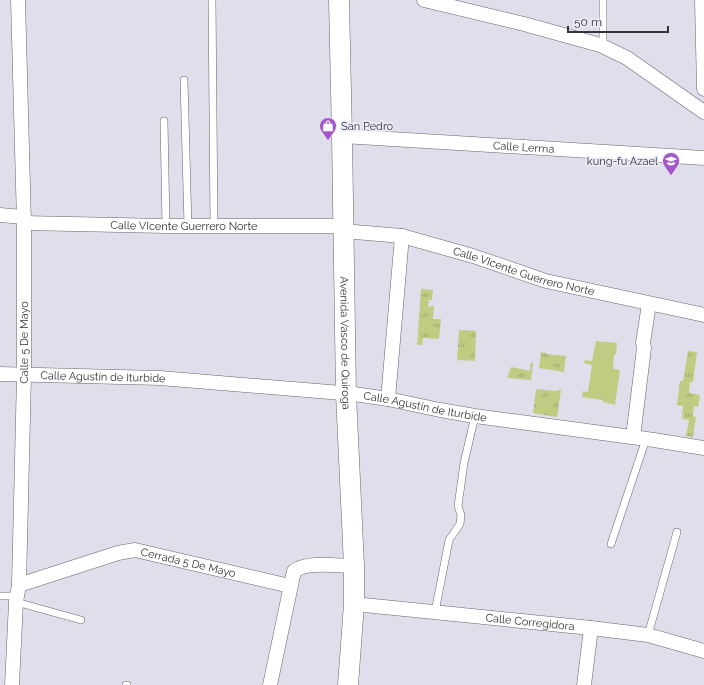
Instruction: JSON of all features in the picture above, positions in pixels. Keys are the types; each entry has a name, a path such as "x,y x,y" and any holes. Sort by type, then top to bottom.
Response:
{"street":[{"name":"Calle 5 De Mayo","path":"12,685 18,594 24,375 24,220 18,0"},
{"name":"Avenida Vasco de Quiroga","path":"339,0 346,394 354,566 354,604 348,685"},
{"path":"424,0 524,24 602,46 627,58 704,112"},
{"path":"702,0 704,89"},
{"name":"Calle Lerma","path":"342,136 704,158"},
{"name":"Calle VIcente Guerrero Norte","path":"0,215 24,220 166,226 214,225 343,228 402,236 473,256 546,281 704,315"},
{"path":"388,399 402,236"},
{"path":"640,438 643,343 649,304"},
{"name":"Calle Agustín de Iturbide","path":"0,374 160,378 346,394 388,399 475,416 704,448"},
{"name":"Cerrada 5 De Mayo","path":"18,594 118,553 135,550 290,586"},
{"path":"270,685 294,571 306,566 354,566"},
{"name":"Calle Corregidora","path":"354,604 648,635 704,651"},
{"path":"584,685 591,628"}],"lane":[{"path":"212,0 214,225"},
{"path":"602,46 603,0"},
{"path":"184,80 188,226"},
{"path":"164,121 166,226"},
{"path":"435,612 449,540 460,524 461,514 458,506 464,463 475,416"},
{"path":"611,544 640,438"},
{"path":"648,635 677,532"},
{"path":"0,596 18,594 81,620"}],"green space":[{"path":"421,289 433,290 432,300 429,300 428,307 434,306 433,319 441,319 439,339 423,338 422,345 417,345"},
{"path":"459,330 476,331 475,361 457,360"},
{"path":"596,341 617,343 613,369 620,370 615,405 603,402 603,400 582,397 583,391 588,392 592,365 584,363 585,360 592,361"},
{"path":"688,351 697,352 693,382 690,382 689,393 700,395 698,407 694,406 693,416 696,417 693,437 686,436 689,420 682,419 683,406 677,405 680,381 683,381"},
{"path":"541,352 566,356 564,372 539,368"},
{"path":"531,363 533,363 531,380 507,378 511,367 530,371"},
{"path":"536,389 561,390 557,417 533,413"}],"place":[{"name":"San Pedro","path":"328,141"},
{"name":"kung-fu Azael","path":"671,176"}]}
